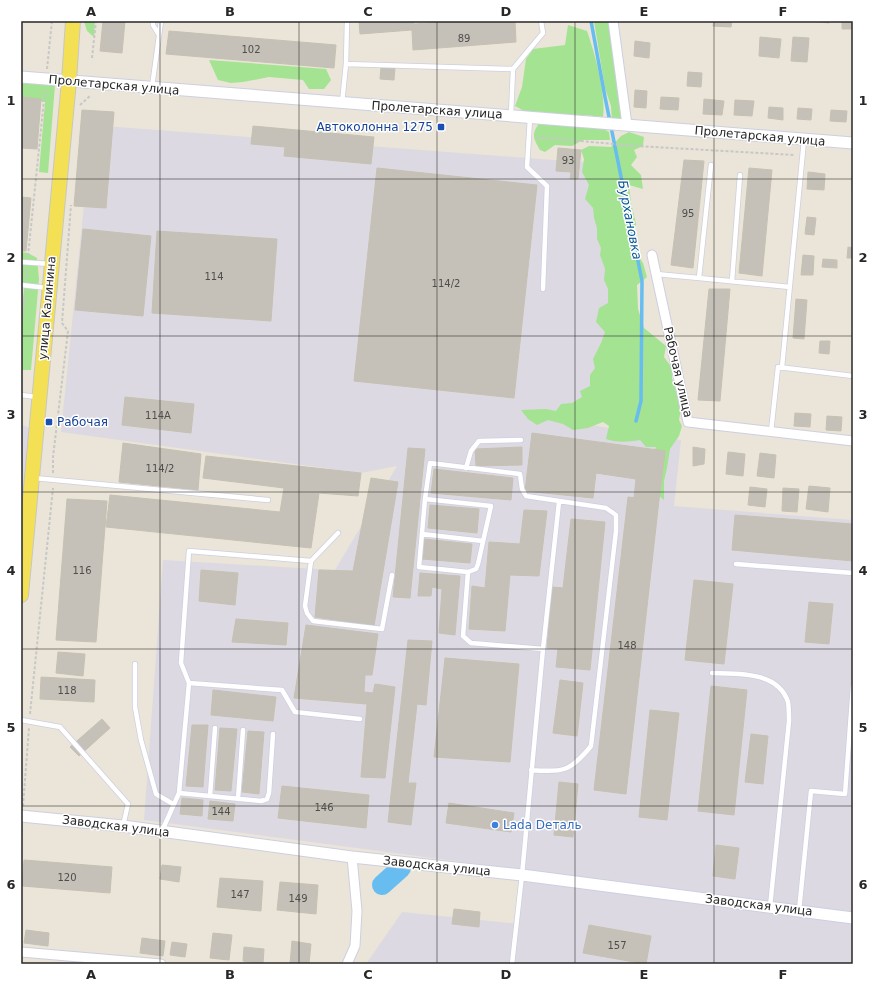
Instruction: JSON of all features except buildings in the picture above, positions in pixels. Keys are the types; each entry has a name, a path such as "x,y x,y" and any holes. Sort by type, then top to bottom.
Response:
{"main road":[{"name":"улица Калинина","path":"21,595 69,81 73,21"}],"street":[{"path":"613,21 627,125"},
{"name":"Пролетарская улица","path":"21,77 853,143"},
{"name":"Рабочая улица","path":"652,255 688,422 853,441"},
{"name":"Заводская улица","path":"22,816 123,826 352,857 522,875 853,918"},
{"path":"347,964 354,946 357,911 352,857"},
{"path":"21,952 161,964"}],"lane":[{"path":"154,21 153,25 159,36"},
{"path":"151,88 162,21"},
{"path":"342,103 346,64 347,21"},
{"path":"510,116 513,68 543,33 541,21"},
{"path":"346,64 513,68"},
{"path":"530,118 527,167 547,186 543,290"},
{"path":"782,367 804,140"},
{"path":"699,278 711,165"},
{"path":"732,281 740,175"},
{"path":"21,262 52,264"},
{"path":"656,274 790,287"},
{"path":"23,286 49,288"},
{"path":"771,432 778,366 853,376"},
{"path":"21,396 39,398"},
{"path":"466,468 471,451 479,442 521,440"},
{"path":"425,499 491,506 476,569 468,572 419,567 425,499 430,464 520,474 522,489 526,496 606,508 616,515 616,531 590,746 582,757 570,767 552,772 531,770"},
{"path":"32,478 268,500"},
{"path":"512,964 559,502"},
{"path":"338,533 311,561 306,606 307,613 313,621 382,629 392,575"},
{"path":"422,534 483,541"},
{"path":"162,831 179,793 189,683 181,663 189,551 311,561"},
{"path":"736,564 853,573"},
{"path":"468,572 463,636 471,643 543,649"},
{"path":"135,664 135,707 141,740 156,794 173,804"},
{"path":"712,673 747,674 769,680 781,689 788,703 789,721 770,907"},
{"path":"189,683 282,690 295,712 360,719"},
{"path":"800,911 810,791 845,794 853,686"},
{"path":"21,720 60,727 128,804 123,826"},
{"path":"210,796 215,728"},
{"path":"238,799 243,730"},
{"path":"179,793 261,801 267,799 269,793 273,734"}],"path":[{"path":"21,329 23,286 28,262 52,21"},
{"path":"92,58 96,21"},
{"path":"79,106 91,95"},
{"path":"529,136 636,146 803,156"},
{"path":"21,847 29,721 53,480 53,457 68,331 62,323 72,199"}],"shaded area":[{"path":"92,125 594,163 625,292 591,425 681,440 674,506 853,520 853,964 366,964 402,912 519,924 524,870 144,820 163,560 335,570 397,466 361,473 61,432"},
{"path":"21,424 29,428 33,440 21,566"}],"green space":[{"path":"84,21 95,21 94,37 87,31"},
{"path":"594,21 608,21 622,97 622,122 612,121 611,106 605,88"},
{"path":"568,25 587,31 601,85 604,107 603,117 584,115 550,117 526,112 515,106 522,87 526,59 533,49 565,45"},
{"path":"209,60 326,69 331,80 324,89 309,89 303,80 269,77 231,83 218,80"},
{"path":"21,83 55,85 48,173 39,172 45,102 21,100"},
{"path":"540,122 602,128 609,132 610,140 583,140 572,146 555,145 545,152 540,150 534,136 535,130"},
{"path":"629,132 644,137 643,146 634,150 637,157 631,165 641,175 643,189 629,185 631,203 636,224 632,247 643,263 647,277 637,285 638,309 644,328 666,346 664,357 672,368 672,379 678,387 681,409 679,420 682,426 679,436 670,449 664,481 664,500 650,488 651,460 656,447 646,447 640,440 623,442 606,439 609,426 603,422 588,428 573,430 563,424 548,420 537,425 528,419 521,410 546,409 556,411 561,404 572,403 582,397 580,391 590,386 590,375 595,368 593,359 605,332 596,322 599,308 608,303 608,289 604,280 605,269 600,255 601,248 597,239 597,228 593,208 585,199 589,185 582,172 584,159 581,150 589,146 611,147 621,136"},
{"path":"21,252 28,253 37,258 39,279 31,370 21,370 21,319 24,288 21,287"}],"waterway":[{"name":"Бурхановка","path":"591,21 642,281 641,401 636,421"},
{"name":"Бурхановка","path":"382,885 401,868"}],"place":[{"name":"Автоколонна 1275","path":"441,127"},
{"name":"Рабочая","path":"49,422"},
{"name":"Lada Dеталь","path":"495,825"}]}
